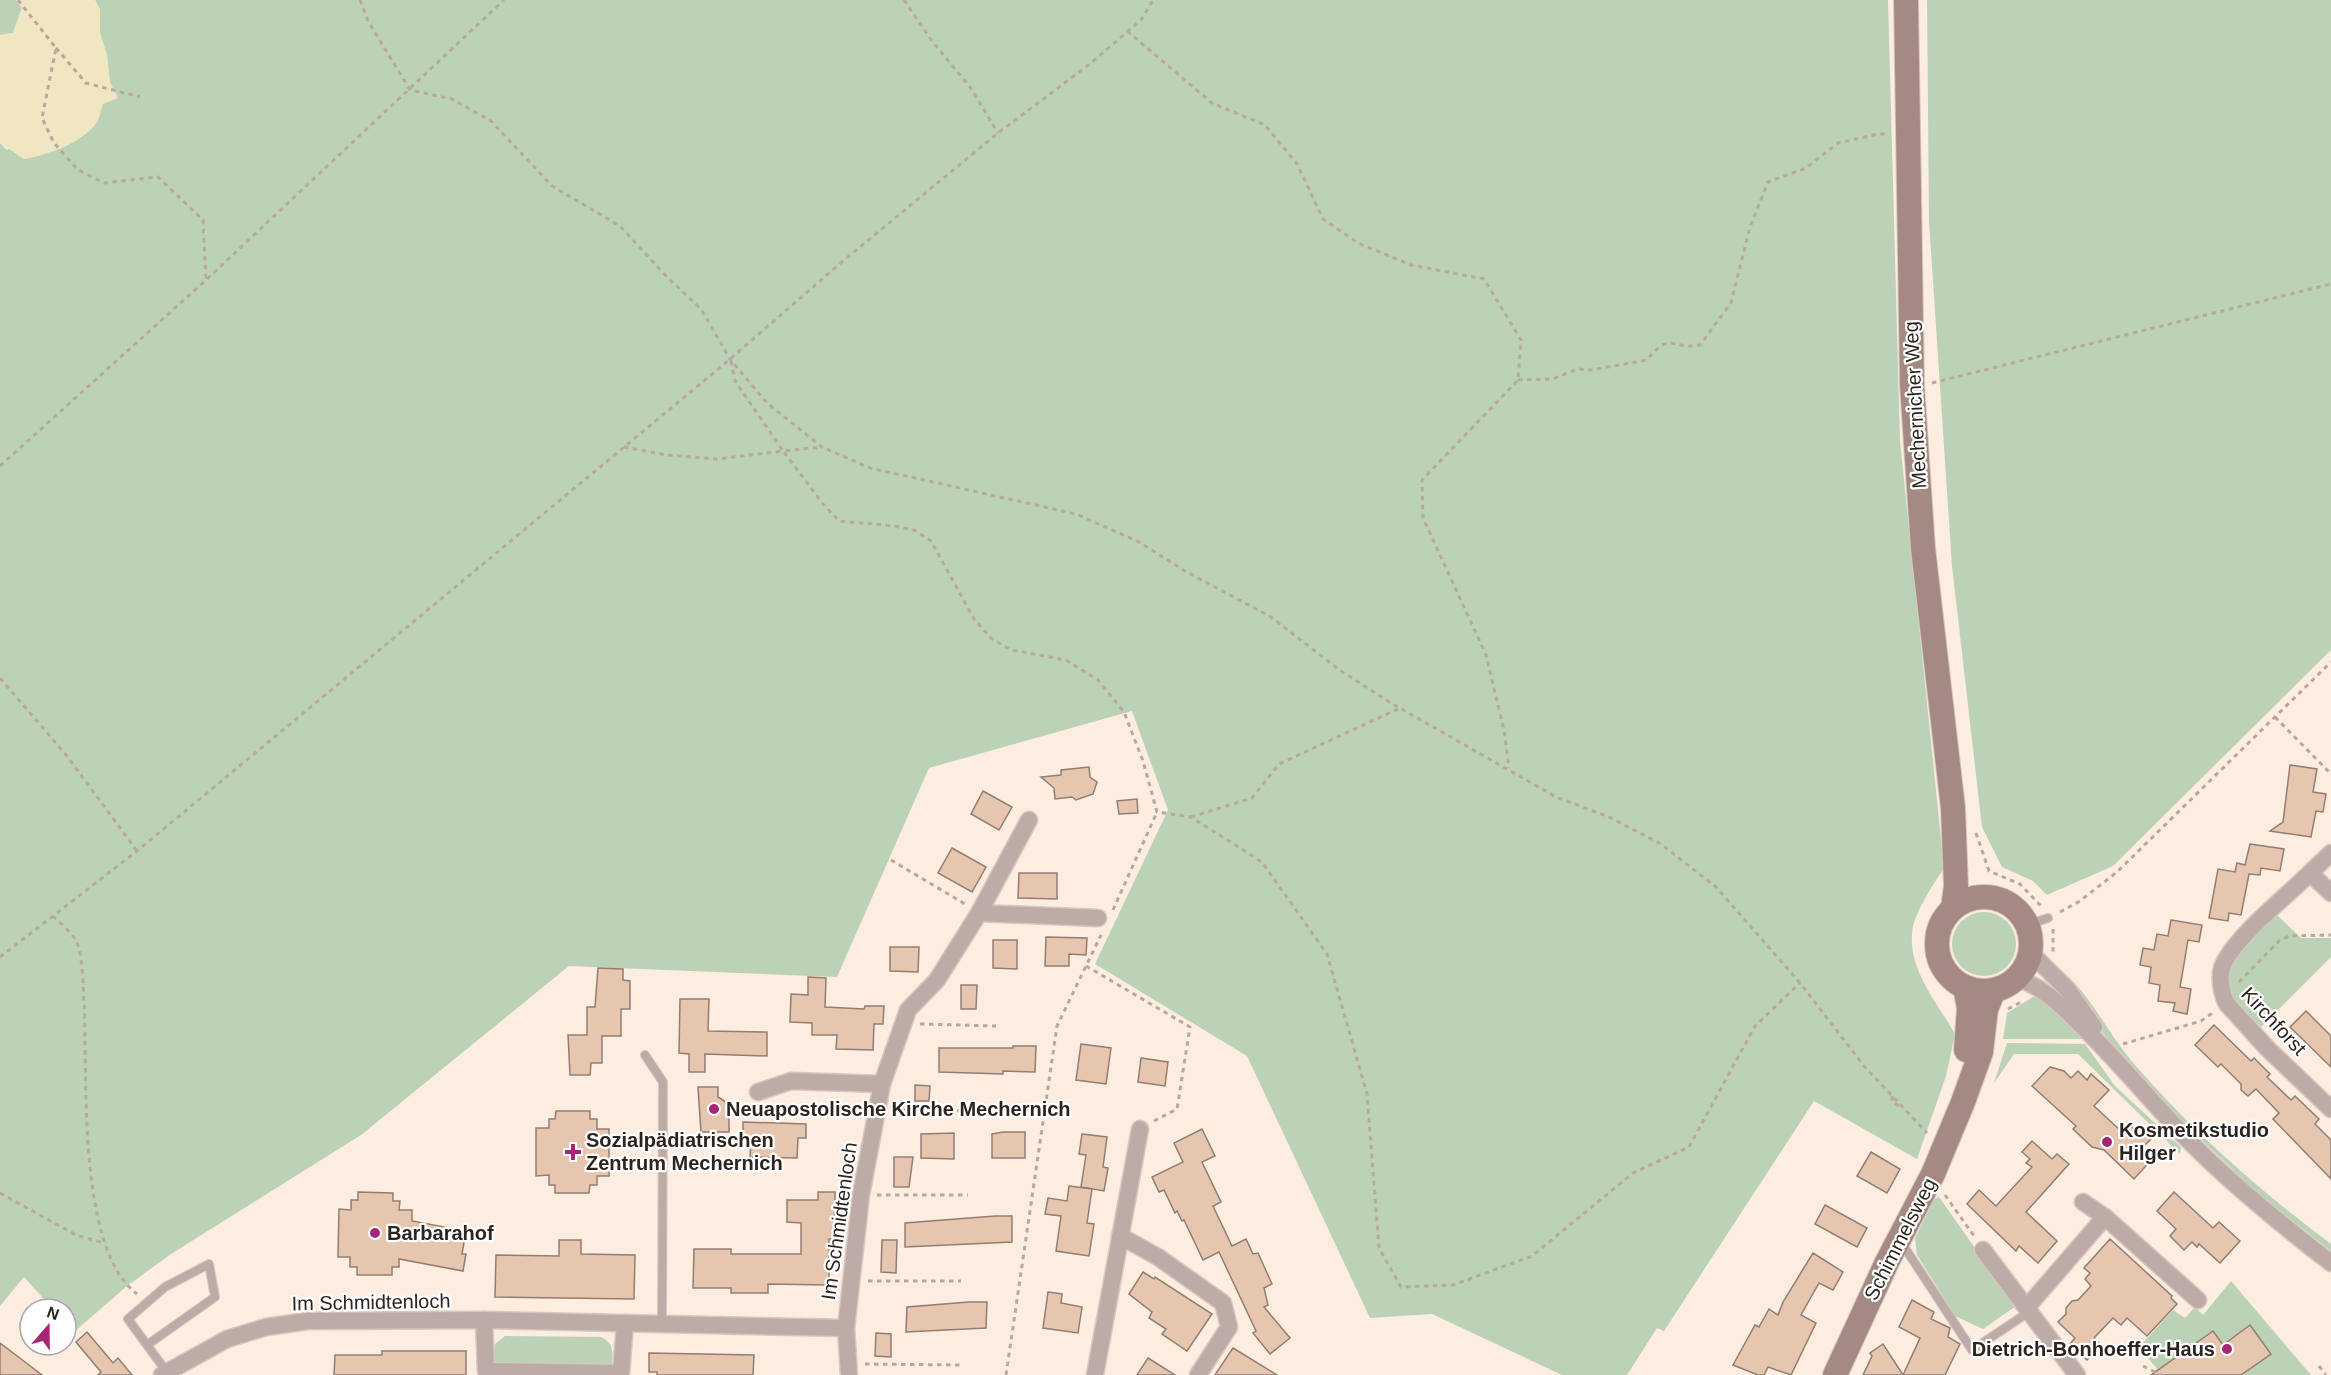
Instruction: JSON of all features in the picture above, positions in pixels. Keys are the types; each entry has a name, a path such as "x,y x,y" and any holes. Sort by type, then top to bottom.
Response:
{"street":[{"name":"Mechernicher Weg","path":"1906,0 1912,384 1923,548 1953,808 1956,886 1953,908"},
{"name":"Mechernicher Weg","path":"1953,808 1971,874 1985,896"},
{"name":"Im Schmidtenloch","path":"849,1369 846,1328 861,1195 882,1084 908,1010 937,980 979,913 1029,820"},
{"name":"Kirchforst","path":"2331,853 2234,947 2222,969 2225,1001 2267,1048 2331,1109"},
{"path":"2310,873 2331,893"},
{"path":"2126,1060 2038,985 2024,987 1999,1000 1965,987 1952,978 1942,966 1937,950 1937,935 1943,920 1953,908 1968,899 1985,896 2003,900 2018,910 2040,917 2042,953 2068,990 2126,1060 2192,1143 2270,1216 2331,1263"},
{"path":"979,913 1103,922"},
{"path":"2024,987 2026,966 2042,953"},
{"name":"Schimmelsweg","path":"1963,1102 1969,1008 1965,987"},
{"name":"Schimmelsweg","path":"1835,1375 1899,1238 1933,1174 1981,1052 1986,1009 1999,1000"},
{"path":"758,1092 791,1081 882,1084"},
{"path":"1095,1375 1140,1129"},
{"path":"2084,1202 2105,1217 2198,1300"},
{"path":"2028,1309 2105,1217"},
{"path":"1120,1236 1158,1257 1223,1303 1229,1327 1198,1375"},
{"path":"1983,1250 2077,1375"},
{"path":"484,1320 486,1371 621,1374 625,1323"},
{"name":"Im Schmidtenloch","path":"164,1373 227,1339 266,1327 308,1321 484,1320 846,1328"}],"lane":[{"path":"645,1056 663,1082 662,1323"},
{"path":"1899,1238 1972,1350 2028,1309"},
{"path":"147,1345 215,1297 208,1264 165,1287 128,1320 164,1373"}],"path":[{"path":"18,0 86,83 140,97"},
{"path":"360,0 368,21 410,90 452,99 491,121 552,186 620,226 667,277 701,309 730,359 766,403 822,447 870,468 1076,514 1139,542 1185,571 1271,617 1341,670 1400,708 1509,768 1556,797 1610,817 1661,844 1716,887 1800,983 1864,1066 1930,1137 1933,1127"},
{"path":"0,466 207,280 504,0"},
{"path":"904,0 932,41 970,87 998,133"},
{"path":"0,957 137,851 730,359 843,261 998,133 1091,63 1141,20 1153,0"},
{"path":"1127,32 1160,56 1212,104 1265,125 1297,164 1323,219 1358,243 1411,265 1484,279 1521,340 1518,380 1422,480 1423,518 1486,655 1504,730 1509,768"},
{"path":"56,48 42,118 54,143 78,170 104,183 158,177 202,220 207,280"},
{"path":"1518,380 1552,379 1578,369 1647,360 1658,346 1670,341 1689,347 1700,345 1731,303 1750,227 1768,182 1806,168 1838,143 1878,134 1907,136"},
{"path":"1912,384 1928,384 2331,284"},
{"path":"730,359 735,381 783,451 823,504 839,521 914,530 932,540 974,619 992,639 1011,650 1066,660 1098,680 1124,712 1143,761 1157,812 1158,817 1103,922 1086,966 1057,1026 1006,1375"},
{"path":"624,447 668,455 717,459 822,447"},
{"path":"1974,828 1989,871 2020,884 2040,917 2080,901 2117,872 2331,662"},
{"path":"0,678 67,756 137,851"},
{"path":"1191,817 1252,798 1279,764 1400,708"},
{"path":"2275,717 2331,774"},
{"path":"1157,812 1191,817 1262,862 1328,954 1367,1094 1379,1248 1401,1287 1453,1285 1532,1256 1633,1173 1689,1147 1755,1026 1800,983"},
{"path":"891,860 979,913"},
{"path":"53,916 76,940 83,980 88,1141 91,1176 104,1244 127,1286 148,1302"},
{"path":"2042,953 2052,927"},
{"path":"2123,1044 2201,1021 2225,1001 2279,941 2289,936 2331,935"},
{"path":"1086,966 1190,1027 1177,1108 1140,1129"},
{"path":"1999,1000 2024,987"},
{"path":"904,1024 996,1026"},
{"path":"2117,1035 2123,1044 2126,1060"},
{"path":"877,1110 980,1111"},
{"path":"1942,1191 1983,1250"},
{"path":"0,1192 76,1235 104,1244"},
{"path":"861,1195 968,1195"},
{"path":"852,1281 961,1281"},
{"path":"849,1369 960,1365"},
{"path":"2143,1366 2161,1375"},
{"path":"2319,1366 2326,1375"}],"green space":[{"path":"0,0 16,0 22,8 13,33 0,35"},
{"path":"95,0 1888,0 1900,441 1944,868 1924,900 1916,918 1913,926 1912,948 1926,987 1955,1034 1946,1076 1917,1159 1814,1101 1664,1331 1657,1328 1627,1375 1562,1375 1432,1314 1370,1318 1247,1056 1095,964 1168,810 1132,711 929,768 837,977 569,966 361,1135 171,1254 127,1286 78,1329 78,1297 42,1297 24,1277 0,1306 0,143 7,150 103,104 109,75 100,33"},
{"path":"1927,0 2331,0 2331,650 2113,866 2047,895 2033,881 2002,867 1982,827 1952,566 1929,221"},
{"path":"1984,912 2002,918 2010,926 2016,944 2010,962 2002,970 1984,976 1966,970 1958,962 1952,944 1958,926 1966,918"},
{"path":"2277,915 2301,938 2331,938 2331,957 2261,1027 2238,1004 2231,991 2229,979 2232,967 2239,955"},
{"path":"2055,965 2078,987 2125,1053 2180,1114 2253,1182 2331,1244 2331,1251 2260,1195 2175,1115 2106,1037"},
{"path":"2039,993 2047,998 2082,1039 2003,1039 2007,1013"},
{"path":"2007,1043 2085,1044 2115,1086 2181,1147 2180,1154 2078,1054 2014,1054 1994,1083"},
{"path":"1939,1197 2016,1306 1983,1329 1955,1316 1917,1255 1915,1238 1934,1199"},
{"path":"2231,1281 2311,1375 2155,1375 2158,1370 2139,1347 2173,1310 2185,1318 2195,1307 2203,1315"},
{"path":"505,1336 601,1337 610,1345 612,1365 494,1364 494,1345"}],"sand":[{"path":"16,0 95,0 100,9 100,33 107,54 110,82 118,98 103,104 97,122 74,142 43,155 24,159 0,143 0,35 13,33 22,8"}],"building":[{"path":"2290,765 2317,769 2313,792 2326,794 2323,812 2316,811 2311,837 2270,831 2283,822"},
{"path":"1089,767 1090,777 1097,782 1093,794 1076,800 1072,797 1055,799 1054,788 1041,777 1061,775 1061,770"},
{"path":"983,791 1012,807 999,830 971,814"},
{"path":"1137,799 1138,813 1119,814 1117,801"},
{"path":"2250,844 2284,849 2280,871 2261,868 2260,875 2249,874 2241,915 2229,913 2228,921 2209,918 2218,869 2235,872 2237,863 2245,865"},
{"path":"952,848 986,867 972,892 938,873"},
{"path":"1019,873 1057,873 1057,899 1018,898"},
{"path":"2171,920 2202,925 2199,942 2188,940 2180,987 2191,989 2187,1014 2173,1011 2175,1003 2158,1001 2160,985 2149,983 2151,967 2140,965 2143,948 2154,950 2157,934 2168,936"},
{"path":"1046,937 1087,938 1086,955 1069,954 1069,966 1045,966"},
{"path":"993,940 1017,940 1017,969 993,968"},
{"path":"890,947 919,947 918,972 890,971"},
{"path":"598,968 623,969 623,980 630,981 630,1009 621,1009 621,1036 602,1036 602,1063 591,1063 590,1075 570,1075 568,1035 587,1035 587,1007 595,1007"},
{"path":"808,977 826,978 825,1007 864,1009 865,1006 884,1006 883,1024 874,1024 873,1050 836,1049 837,1035 812,1035 812,1023 790,1022 791,994 808,995"},
{"path":"961,985 977,985 976,1009 961,1009"},
{"path":"680,999 709,999 708,1031 767,1032 767,1056 705,1054 705,1072 689,1072 689,1054 679,1053"},
{"path":"2306,1011 2331,1036 2331,1067 2290,1027"},
{"path":"2214,1025 2251,1061 2254,1058 2270,1074 2267,1077 2291,1100 2295,1096 2319,1119 2315,1124 2331,1140 2331,1179 2273,1119 2279,1113 2256,1089 2248,1096 2241,1090 2241,1084 2221,1064 2218,1067 2195,1045"},
{"path":"1081,1044 1111,1048 1106,1084 1076,1080"},
{"path":"1013,1046 1036,1046 1035,1072 1003,1071 1003,1074 939,1072 939,1048 1013,1048"},
{"path":"1141,1058 1168,1062 1165,1086 1138,1082"},
{"path":"2050,1067 2064,1071 2071,1078 2078,1071 2087,1080 2091,1074 2109,1090 2094,1106 2121,1131 2128,1123 2136,1131 2140,1127 2152,1138 2143,1147 2154,1157 2134,1179 2104,1150 2092,1147 2073,1129 2076,1126 2032,1086"},
{"path":"915,1085 930,1086 929,1101 915,1101"},
{"name":"Neuapostolische Kirche Mechernich","path":"698,1087 718,1087 718,1097 729,1104 729,1132 701,1132"},
{"name":"Sozialpädiatrischen Zentrum Mechernich","path":"556,1111 590,1111 590,1119 597,1119 597,1129 609,1129 609,1176 597,1176 597,1185 590,1185 589,1193 555,1193 555,1185 549,1185 549,1175 536,1176 536,1128 549,1128 549,1119 555,1119"},
{"path":"743,1122 806,1124 806,1138 798,1138 797,1158 750,1157 751,1138 743,1137"},
{"path":"1202,1129 1215,1156 1202,1162 1221,1202 1213,1206 1232,1246 1246,1239 1253,1254 1258,1253 1272,1284 1264,1288 1268,1305 1264,1307 1290,1338 1270,1354 1253,1333 1256,1331 1219,1252 1203,1260 1184,1220 1182,1221 1177,1211 1175,1213 1164,1190 1159,1192 1152,1177 1183,1162 1174,1143"},
{"path":"1025,1132 1025,1158 992,1158 992,1134"},
{"path":"954,1133 954,1159 921,1158 921,1134"},
{"path":"1082,1134 1107,1137 1103,1167 1108,1168 1104,1191 1081,1187 1086,1155 1079,1154"},
{"path":"2032,1141 2052,1159 2057,1154 2069,1164 2026,1212 2057,1241 2038,1263 2019,1246 2016,1251 1967,1204 1979,1190 1996,1206 2032,1167 2026,1163 2030,1159 2022,1152"},
{"path":"1871,1152 1900,1169 1887,1193 1857,1176"},
{"path":"894,1157 913,1157 909,1187 894,1187"},
{"path":"1069,1186 1092,1189 1087,1223 1094,1224 1089,1256 1056,1251 1061,1216 1045,1214 1048,1198 1067,1201"},
{"name":"Barbarahof","path":"358,1192 393,1193 393,1201 400,1201 399,1210 412,1210 412,1221 466,1231 462,1254 466,1254 463,1271 399,1259 399,1267 392,1267 392,1275 357,1275 357,1267 350,1267 350,1257 338,1257 339,1209 351,1210 351,1200 358,1200"},
{"path":"818,1192 835,1192 834,1239 829,1239 829,1285 768,1284 768,1293 731,1293 731,1288 693,1288 694,1249 731,1249 731,1254 801,1254 801,1223 787,1222 787,1200 818,1200"},
{"path":"2174,1192 2213,1228 2219,1222 2240,1241 2220,1263 2199,1244 2197,1247 2192,1242 2184,1250 2170,1236 2176,1229 2157,1211"},
{"path":"1825,1205 1867,1228 1857,1247 1815,1224"},
{"path":"1012,1216 1012,1242 905,1247 905,1223"},
{"path":"2110,1239 2172,1296 2171,1298 2177,1304 2147,1336 2127,1318 2121,1325 2113,1318 2094,1338 2101,1345 2087,1360 2070,1344 2075,1338 2058,1322 2066,1314 2066,1308 2072,1301 2078,1300 2091,1286 2085,1279 2090,1273 2084,1268"},
{"path":"559,1240 581,1240 581,1254 635,1255 634,1299 495,1297 496,1255 559,1256"},
{"path":"882,1240 897,1240 896,1273 881,1272"},
{"path":"1813,1253 1843,1272 1833,1290 1819,1283 1801,1315 1816,1323 1791,1375 1768,1367 1764,1375 1758,1375 1733,1365 1755,1325 1759,1327 1769,1309 1778,1315 1783,1302"},
{"path":"1143,1272 1154,1279 1155,1277 1212,1314 1187,1351 1162,1334 1166,1329 1149,1318 1152,1312 1129,1294"},
{"path":"1048,1292 1062,1294 1061,1303 1082,1307 1078,1333 1043,1328"},
{"path":"1912,1300 1934,1312 1931,1319 1950,1328 1948,1337 1960,1344 1945,1375 1903,1375 1920,1338 1899,1327"},
{"path":"987,1302 986,1328 906,1332 907,1307"},
{"name":"Dietrich-Bonhoeffer-Haus","path":"2250,1325 2271,1354 2241,1375 2151,1375 2213,1331 2223,1345"},
{"path":"87,1332 113,1363 118,1358 132,1375 98,1375 101,1372 78,1344 78,1340"},
{"path":"876,1333 891,1334 891,1357 875,1356"},
{"path":"0,1343 42,1375 0,1375"},
{"path":"1883,1344 1903,1375 1863,1375 1872,1356 1870,1353"},
{"path":"1233,1348 1277,1375 1215,1375"},
{"path":"382,1351 466,1351 466,1375 334,1375 335,1355 382,1355"},
{"path":"649,1353 754,1355 753,1375 657,1375 657,1372 649,1372"},
{"path":"1148,1358 1175,1375 1137,1375"}],"place":[{"name":"Neuapostolische Kirche Mechernich","path":"714,1109"},
{"name":"Kosmetikstudio Hilger","path":"2107,1142"},
{"name":"Sozialpädiatrischen Zentrum Mechernich","path":"573,1152"},
{"name":"Barbarahof","path":"375,1233"},
{"name":"Dietrich-Bonhoeffer-Haus","path":"2227,1349"}]}
